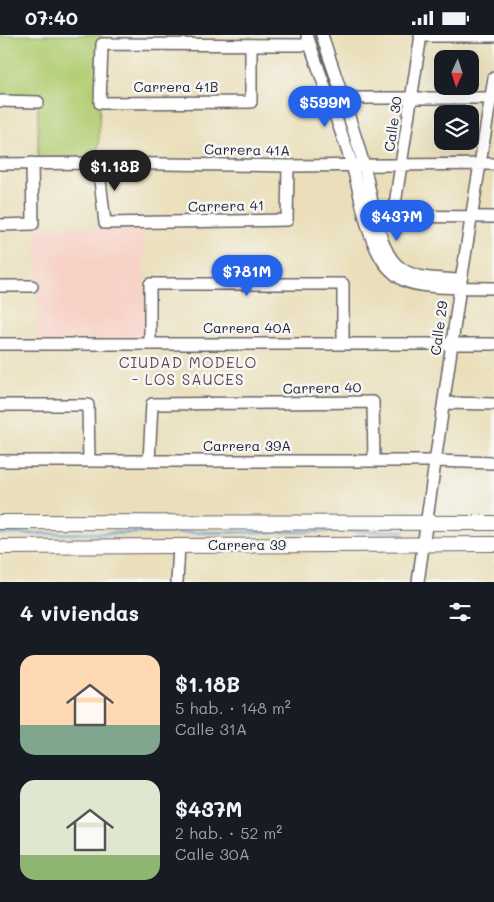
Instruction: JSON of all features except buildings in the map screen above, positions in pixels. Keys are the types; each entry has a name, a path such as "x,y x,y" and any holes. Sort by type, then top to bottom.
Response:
{"main road":[{"name":"Carrera 39","path":"0,522 494,523"},
{"path":"404,544 410,541 413,536 412,527 408,522"},
{"path":"445,544 440,540 438,533 446,523"},
{"name":"Carrera 39","path":"0,547 494,544"}],"street":[{"path":"322,35 364,165 370,217"},
{"path":"420,35 494,36"},
{"name":"Calle 30","path":"393,217 420,35"},
{"path":"251,45 309,40 370,217 380,257 389,269 422,285 461,284 494,280"},
{"name":"Carrera 41B","path":"102,44 251,45 251,102 100,103 102,44"},
{"name":"Calle 29","path":"418,582 452,343 493,98 494,79"},
{"path":"329,98 493,98"},
{"path":"0,101 38,102"},
{"path":"0,225 33,224 32,163"},
{"name":"Carrera 41A","path":"0,165 32,163 288,166 494,164"},
{"name":"Carrera 41","path":"98,163 105,223 287,220 288,166"},
{"path":"370,217 494,217"},
{"path":"150,343 150,284 343,284 343,343"},
{"path":"461,284 494,287"},
{"path":"0,286 32,286"},
{"name":"Carrera 40A","path":"0,344 494,344"},
{"name":"Carrera 40","path":"149,461 152,404 373,403 374,461"},
{"path":"444,403 494,404"},
{"path":"0,405 88,405 89,461"},
{"name":"Carrera 39A","path":"0,461 436,461 494,463"},
{"path":"177,582 179,545"}],"shaded area":[{"path":"144,227 145,340 37,341 36,228"}],"green space":[{"path":"0,35 102,35 98,163 38,163 38,102 0,101"}],"waterway":[{"path":"0,534 404,531"}],"district":[{"name":"CIUDAD MODELO - LOS SAUCES","path":"188,372"}]}
